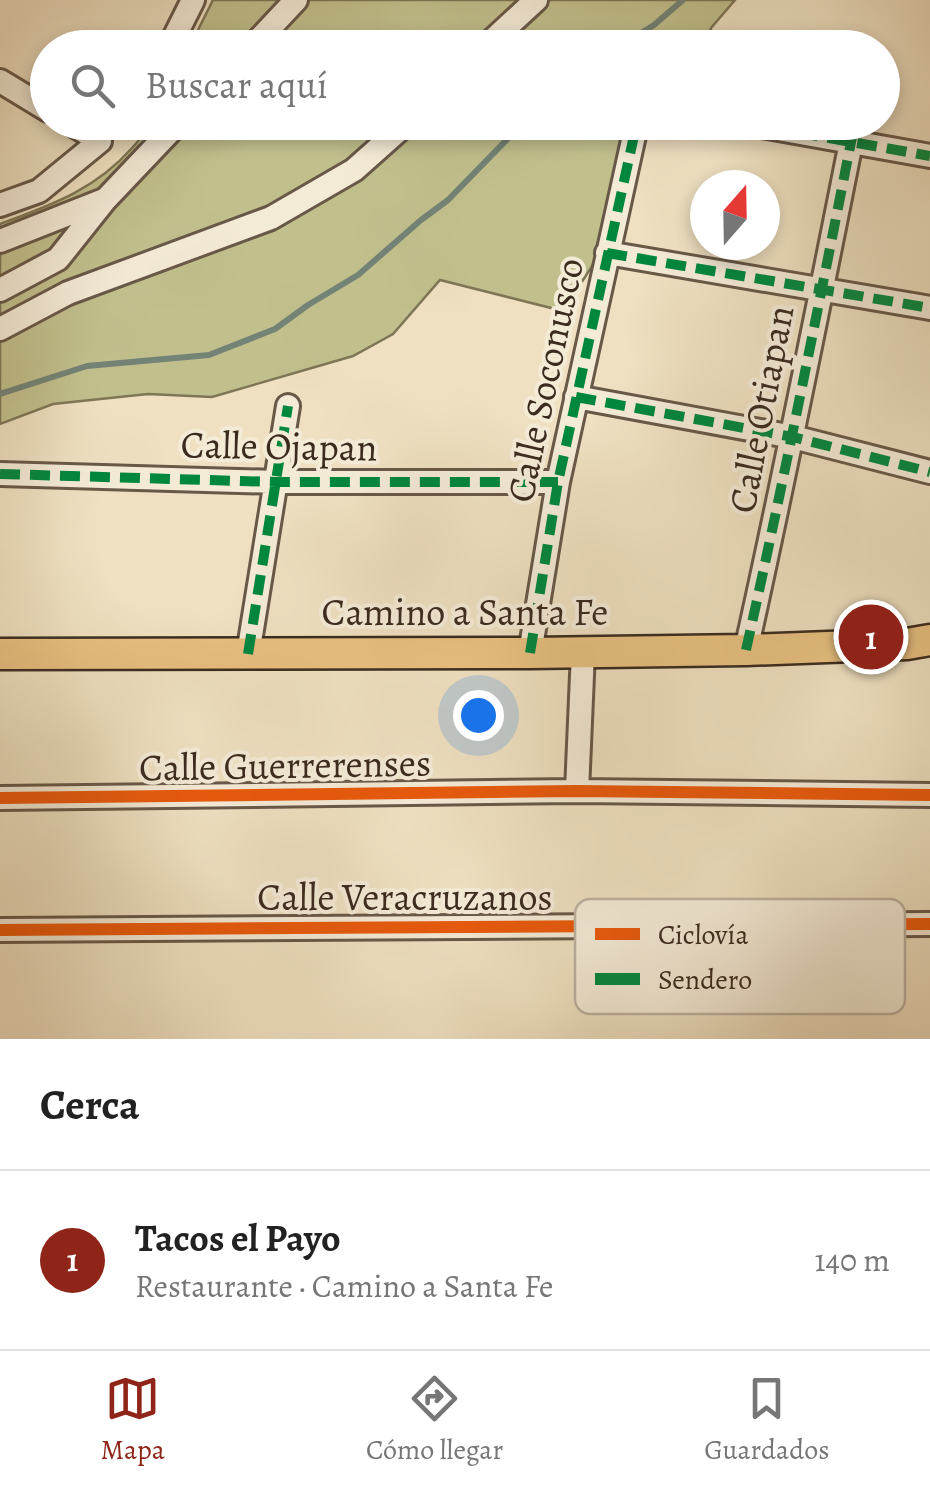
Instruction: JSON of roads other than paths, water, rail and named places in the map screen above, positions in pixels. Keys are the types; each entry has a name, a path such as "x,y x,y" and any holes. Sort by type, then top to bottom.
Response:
{"main road":[{"name":"Camino a Santa Fe","path":"0,654 530,653 922,647"}],"street":[{"path":"178,30 193,0"},
{"path":"268,30 296,0"},
{"path":"504,30 536,0"},
{"path":"0,81 30,99"},
{"path":"0,290 58,259 162,140"},
{"path":"0,329 68,293 271,218 354,170 388,140"},
{"name":"Calle Soconusco","path":"530,653 558,482 633,140"},
{"name":"Calle Otiapan","path":"746,650 793,437 851,140"},
{"path":"876,140 930,156"},
{"path":"0,204 40,191 100,141"},
{"path":"0,241 106,200"},
{"path":"608,253 930,308"},
{"path":"576,397 793,437 930,472"},
{"path":"248,654 288,406"},
{"name":"Calle Ojapan","path":"0,474 277,482 558,482"},
{"path":"577,791 583,652"},
{"name":"Calle Guerrerenses","path":"0,798 577,791 930,795"},
{"name":"Calle Veracruzanos","path":"905,924 930,924"},
{"name":"Calle Veracruzanos","path":"0,930 575,926"}],"waterway":[{"path":"646,30 683,0"},
{"path":"0,394 87,366 209,355 275,329 358,275 448,200 506,140"}],"place":[{"name":"Tacos el Payo","path":"871,637"}]}
